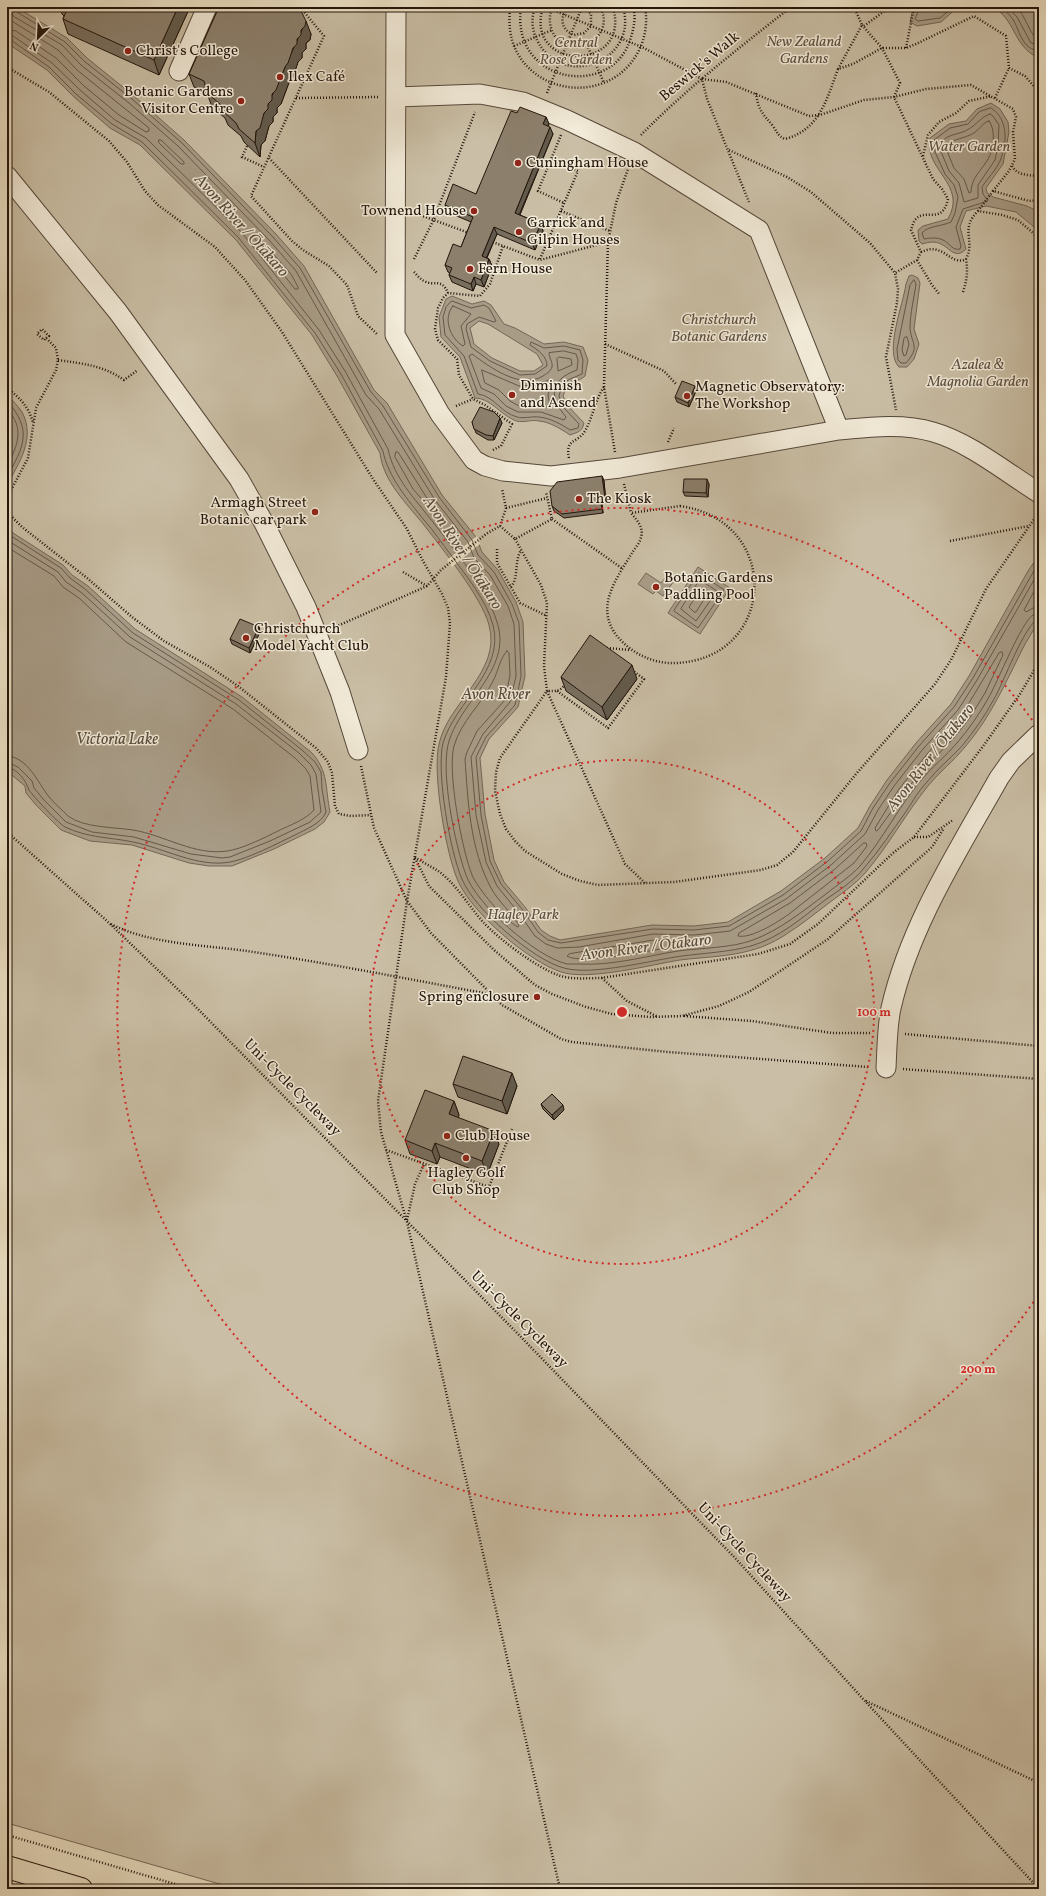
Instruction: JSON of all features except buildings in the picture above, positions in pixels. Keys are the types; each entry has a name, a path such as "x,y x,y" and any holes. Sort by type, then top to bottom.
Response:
{"main road":[{"path":"7,1868 81,1889"}],"lane":[{"path":"179,71 207,7"},
{"path":"396,7 395,335 440,414 474,460 499,471 551,476 620,468 839,430 899,427 932,432 960,443 1039,493"},
{"path":"396,97 480,94 510,99 548,112 760,230 839,430"},
{"path":"7,176 118,312 239,479 264,524 309,614 340,692 358,750"},
{"path":"886,1068 890,1009 902,968 928,906 998,778 1011,761 1039,734"}],"path":[{"path":"303,17 306,7"},
{"path":"510,7 509,27 514,46 520,58 539,77 551,83 577,89 604,83 626,69 641,47 646,29 645,7"},
{"path":"521,7 519,19 524,42 536,60 556,72 570,76 585,76 599,72 612,65 623,54 630,42 634,27 633,7"},
{"path":"535,7 532,20 536,37 546,53 559,64 573,67 596,64 607,57 616,48 622,39 625,26 623,7"},
{"path":"612,7 615,25 612,35 601,50 592,55 574,57 563,54 552,46 544,34 541,20 545,7 552,8 563,14 602,30 612,35 641,47 702,79 726,82 809,116 820,115 864,100 894,97 926,89 971,85 1013,109 1016,117 1013,132 1015,159 1012,166 972,217 968,225 970,246 966,259 968,268 963,292"},
{"path":"546,95 571,34 583,7 591,14 591,26 581,35 571,34 563,26 563,14 570,7"},
{"path":"552,8 550,20 552,30 558,39 567,45 574,47 587,45 594,42 602,30 604,17 601,8 608,7"},
{"name":"Beswick's Walk","path":"604,387 608,242 616,203 635,143 661,115 702,79 791,7"},
{"path":"854,7 863,26 882,48 900,83 894,97 933,179 948,199 943,212 939,214 920,216 915,220 911,230 921,252"},
{"path":"756,93 757,103 763,115 776,133 785,139 801,133 820,115 838,69 863,26 890,7"},
{"path":"906,48 914,7"},
{"path":"304,12 324,36 251,196 292,241 303,250 329,266 347,285 358,316 378,336 395,335"},
{"path":"838,69 853,64 882,48 906,48 974,16 1006,36 1009,68 994,97"},
{"path":"514,46 552,30"},
{"path":"587,45 604,83"},
{"path":"7,67 49,92 109,141 127,162 145,191 158,205 215,247 245,280 282,332 407,529 423,561 434,578 448,608 450,641 446,677 407,901 397,977 381,1071 378,1101 381,1132 407,1222 560,1882 560,1889"},
{"path":"1009,68 1025,76 1039,92"},
{"path":"702,79 707,99 729,150 760,230"},
{"path":"296,98 396,97"},
{"path":"923,157 928,135 939,122 956,114 969,101 994,97"},
{"path":"413,262 434,219 476,110"},
{"path":"564,129 538,191 564,203"},
{"path":"248,146 242,157 264,167"},
{"path":"729,150 787,177 811,192 870,243 895,273 898,289 897,303 886,357 897,412"},
{"path":"269,158 395,292 409,268 424,282 439,283 445,286 448,293"},
{"path":"540,260 578,171 551,160"},
{"path":"1012,166 1014,170 1025,175 1038,175 1039,164"},
{"path":"993,191 1029,200 1039,200"},
{"path":"442,198 447,200"},
{"path":"408,210 476,236"},
{"path":"561,211 610,231"},
{"path":"978,211 1002,215 1018,220 1039,238"},
{"path":"483,238 540,260 608,242"},
{"path":"448,293 480,296 490,284 503,246"},
{"path":"921,252 936,249 955,260 962,261 966,259"},
{"path":"895,273 917,260 921,252"},
{"path":"917,260 940,295"},
{"path":"448,293 443,298 438,308 435,329 438,340 457,359 459,375 473,399 486,405 512,424 502,446 474,460"},
{"path":"46,338 49,336 42,329 37,334 44,340 46,338 56,348 58,360 56,370 36,408 28,458 9,494 7,506 11,516 22,528 87,578 132,617 164,641 210,667 238,686 316,748 328,762 332,773 335,806 339,814 351,816 371,815"},
{"path":"605,344 664,371 677,385"},
{"path":"58,360 98,366 113,372 124,380 152,359"},
{"path":"604,387 615,454"},
{"path":"572,474 568,445 579,438 584,431 604,387"},
{"path":"7,388 22,400 30,413 33,423"},
{"path":"551,476 546,491 552,519 622,569"},
{"path":"624,482 631,513 640,524 642,536 611,589 607,608 610,622 616,635 630,650"},
{"path":"330,629 427,586 441,570 486,534 500,526 506,508 502,489 496,483"},
{"path":"506,508 547,498"},
{"path":"607,652 601,648 630,650 655,660 668,663 695,660 724,648 735,637 750,614 755,584 754,570 746,547 730,528 717,518 698,510 680,506 631,513"},
{"path":"547,691 500,758 496,772 495,791 500,814 506,829 515,841 525,850 562,874 580,881 598,885 674,882 761,870 778,864 793,852 856,774 934,684 951,660 986,590 1039,512"},
{"path":"515,539 552,519"},
{"path":"500,526 515,539 541,585 547,603 548,616 544,666 547,691 626,864 645,883"},
{"path":"950,541 1029,526"},
{"path":"497,549 497,563 520,603 548,616"},
{"path":"511,587 514,582 516,558 521,550"},
{"path":"403,572 427,586"},
{"path":"415,857 441,873 462,894 483,922 500,938 539,965 559,975 579,978 601,978 758,954 790,944 818,924 893,853 914,837 947,795 1020,694 1039,662"},
{"path":"557,691 608,728 644,679 625,666"},
{"path":"547,691 557,691 562,689 566,683"},
{"path":"358,750 374,828 407,901 430,933 502,1005 561,1039 572,1042 668,1052 1039,1080"},
{"path":"682,1016 719,1006 749,992 828,939 932,847 944,828"},
{"name":"Uni-Cycle Cycleway","path":"7,832 107,921 189,1000 312,1123 736,1559 864,1700 1039,1783"},
{"path":"415,857 429,886 494,950 535,985 552,994 586,1007 606,1013 752,1021 832,1033 889,1033 1039,1046"},
{"path":"107,921 136,934 167,940 248,951 490,994"},
{"path":"601,978 627,1001 658,1017"},
{"path":"386,1150 489,1188 512,1129"},
{"path":"407,1222 415,1184 424,1164"},
{"path":"864,1700 1039,1889"},
{"path":"7,1835 192,1889"}],"green space":[{"name":"Hagley Park","path":"7,7 1039,7 1039,1889 237,1889 7,1823"}],"water":[{"name":"Avon River","path":"7,7 16,7 67,38 87,58 134,96 184,140 275,233 304,266 374,390 387,403 442,495 476,537 482,552 498,570 516,602 523,622 525,676 518,707 489,739 480,758 485,814 494,860 504,882 525,907 541,930 550,936 560,940 652,925 694,926 728,922 781,891 825,858 858,828 887,780 916,743 951,704 969,676 1028,571 1039,555 1040,599 1038,621 996,700 974,736 961,752 928,786 862,877 798,927 771,943 761,947 734,954 680,960 587,975 561,972 533,958 488,921 465,894 453,869 441,813 437,774 439,744 444,729 452,714 481,672 488,658 491,642 489,625 485,613 470,587 451,560 391,483 382,463 380,453 312,335 236,240 140,145 110,128 74,97 47,70 7,43"},
{"path":"917,7 958,7 941,22 917,26 910,22 912,13"},
{"path":"993,7 1039,7 1039,54 1033,55 1026,50 1017,38 1006,18"},
{"path":"991,103 1000,109 1008,122 1009,132 1003,164 986,188 987,193 993,197 1027,206 1035,210 1039,207 1039,231 1016,212 986,206 966,211 960,227 966,249 962,252 953,252 936,242 922,244 919,241 918,230 923,226 948,219 953,207 953,196 949,186 933,159 930,149 930,138 949,124 966,121 977,109"},
{"path":"912,275 918,278 920,283 914,329 919,344 914,359 907,367 899,367 895,360 893,351 894,340 906,284 909,276"},
{"path":"452,296 472,304 484,301 491,305 504,324 515,328 544,344 564,342 583,347 588,360 585,376 570,383 563,396 567,405 584,423 581,430 570,435 547,423 536,421 517,421 490,403 475,398 460,357 441,337 439,317 446,299","holes":["479,321 488,324 537,354 543,365 534,371 520,371 492,358 474,344 470,328"]},
{"path":"7,395 22,412 26,422 27,441 21,459 7,485"},
{"name":"Victoria Lake","path":"7,526 13,533 63,565 72,575 88,586 135,629 242,697 311,752 317,759 324,773 330,812 324,822 315,829 274,849 232,866 209,866 189,863 132,845 90,841 61,830 26,793 25,786 7,771"},
{"path":"698,567 730,588 700,634 668,613"},
{"name":"Botanic Gardens Paddling Pool","path":"646,573 661,583 667,576 674,581 663,596 656,591 653,594 638,584"}],"pier":[{"path":"477,536 480,544 452,567 447,560"}],"place":[{"name":"Christ's College","path":"128,51"},
{"name":"Ilex Café","path":"280,77"},
{"name":"Botanic Gardens Visitor Centre","path":"241,101"},
{"name":"Cuningham House","path":"518,163"},
{"name":"Townend House","path":"474,211"},
{"name":"Garrick and Gilpin Houses","path":"519,232"},
{"name":"Fern House","path":"470,269"},
{"name":"Diminish and Ascend","path":"512,395"},
{"name":"Magnetic Observatory: The Workshop","path":"687,396"},
{"name":"The Kiosk","path":"579,499"},
{"name":"Armagh Street Botanic car park","path":"315,512"},
{"name":"Botanic Gardens Paddling Pool","path":"656,587"},
{"name":"Christchurch Model Yacht Club","path":"246,638"},
{"name":"Spring enclosure","path":"537,997"},
{"name":"Club House","path":"447,1136"},
{"name":"Hagley Golf Club Shop","path":"466,1158"}],"park label":[{"name":"New Zealand Gardens","path":"804,50"},
{"name":"Central Rose Garden","path":"576,52"},
{"name":"Water Garden","path":"969,147"},
{"name":"Christchurch Botanic Gardens","path":"719,328"},
{"name":"Azalea & Magnolia Garden","path":"978,374"}],"water label":[{"name":"Avon River / Ōtākaro","path":"241,226"},
{"name":"Avon River / Ōtākaro","path":"462,553"},
{"name":"Avon River / Ōtākaro","path":"931,758"},
{"name":"Avon River / Ōtākaro","path":"646,948"}]}
